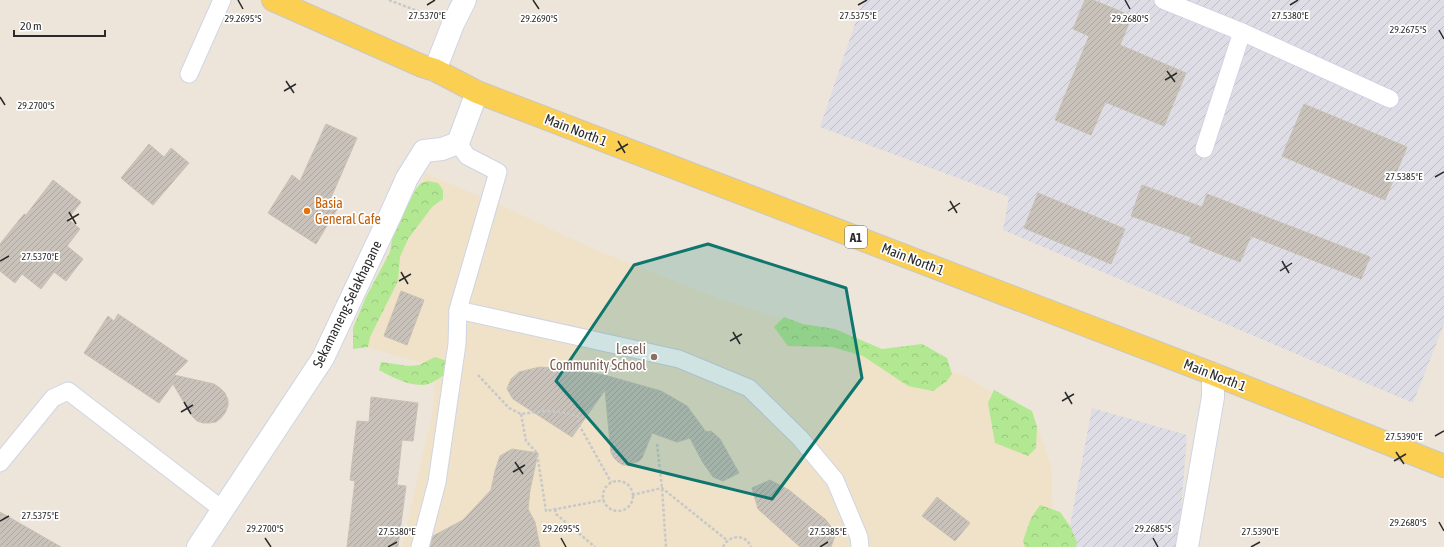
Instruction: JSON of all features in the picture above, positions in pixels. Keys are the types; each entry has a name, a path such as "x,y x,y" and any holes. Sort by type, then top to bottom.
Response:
{"main road":[{"name":"Main North 1","path":"273,0 422,66 435,70 477,92 1214,374 1444,466"}],"street":[{"path":"435,70 453,24 465,0"},
{"path":"458,143 477,92"},
{"name":"Sekamaneng-Selakhapane","path":"198,547 224,510 323,358 407,178 424,151 442,149 458,143"},
{"path":"1187,547 1213,397 1214,374"}],"lane":[{"path":"189,74 222,0"},
{"path":"1163,0 1242,32 1390,99"},
{"path":"1204,149 1242,32"},
{"path":"420,547 436,482 457,344 458,310 498,172 467,156 458,143"},
{"path":"458,310 679,359 749,388 800,438 835,480 859,538 860,547"},
{"path":"0,463 53,398 68,390 224,510"}],"path":[{"path":"389,0 453,24"},
{"path":"455,359 466,363 509,408 521,414 562,412 578,416 578,423 611,482"},
{"path":"521,414 526,441 537,453 546,511 604,500"},
{"path":"657,444 666,547"},
{"path":"618,481 625,483 630,488 632,494 631,501 627,507 621,510 613,510 607,507 604,500 603,494 605,487 611,482 618,481"},
{"path":"632,494 662,488"},
{"path":"662,488 728,541"},
{"path":"555,509 556,514 595,547"},
{"path":"723,547 730,538 738,537 744,539 750,544 751,547"}],"highlighted area":[{"path":"708,244 846,288 862,378 772,499 628,464 556,381 634,265"}],"shaded area":[{"path":"863,0 1444,0 1444,324 1413,403 1003,230 1009,197 820,127"},
{"name":"Leseli Community School","path":"425,173 507,208 589,247 720,299 965,376 1016,407 1032,411 1052,469 1053,547 402,547 432,414 437,367 359,345"},
{"path":"1092,408 1187,435 1178,547 1066,547"}],"green space":[{"path":"428,181 438,183 443,190 443,199 432,207 408,239 400,257 398,281 370,337 368,347 353,349 353,328 366,297 390,252 393,233 416,189 421,183"},
{"path":"784,317 803,324 835,329 882,349 922,344 947,358 952,374 947,381 933,391 908,386 863,356 832,347 788,346 774,327"},
{"path":"435,357 447,361 447,373 425,385 404,382 379,370 381,362 409,366 419,365"},
{"path":"994,390 1032,411 1037,427 1036,448 1028,456 995,443 988,403"},
{"path":"1040,505 1060,512 1070,526 1077,542 1076,547 1025,547 1023,541 1031,518"}],"building":[{"path":"1085,0 1093,0 1132,16 1120,45 1186,73 1164,126 1105,102 1091,135 1055,120 1089,36 1073,29"},
{"path":"1304,104 1407,147 1385,200 1282,156"},
{"path":"326,124 357,138 330,200 339,206 316,244 268,213 292,175 300,181"},
{"path":"149,144 164,157 171,148 189,163 153,205 121,178"},
{"path":"53,180 81,202 68,219 80,229 67,246 83,259 66,281 54,272 41,289 22,274 15,283 0,271 0,244 24,214 26,215"},
{"path":"1142,185 1202,207 1207,194 1370,257 1361,279 1251,236 1240,262 1189,242 1191,237 1131,216"},
{"path":"1038,193 1125,229 1111,264 1024,228"},
{"path":"401,291 424,300 407,345 384,336"},
{"path":"118,314 188,361 174,375 214,384 225,393 228,400 228,406 221,418 216,422 209,423 197,421 192,416 173,384 159,403 84,353 108,316 114,321"},
{"path":"540,367 576,370 604,375 661,391 687,406 706,432 711,431 720,439 739,473 723,481 713,477 702,461 690,438 677,442 652,433 642,458 639,461 628,465 623,465 614,458 611,453 605,390 572,437 513,399 507,389 511,379 519,372"},
{"path":"371,397 418,403 413,441 402,440 397,485 406,486 398,547 347,547 355,481 350,480 357,421 369,422"},
{"path":"512,449 538,453 530,490 528,509 535,522 540,547 430,547 433,536 463,520 491,490 500,456"},
{"path":"770,480 789,490 826,520 836,533 831,547 800,547 758,509 752,488"},
{"path":"937,497 970,523 955,541 922,516"},
{"path":"0,512 61,547 0,547"}],"place":[{"name":"Basia General Cafe","path":"307,211"},
{"name":"Leseli Community School","path":"654,357"}]}
